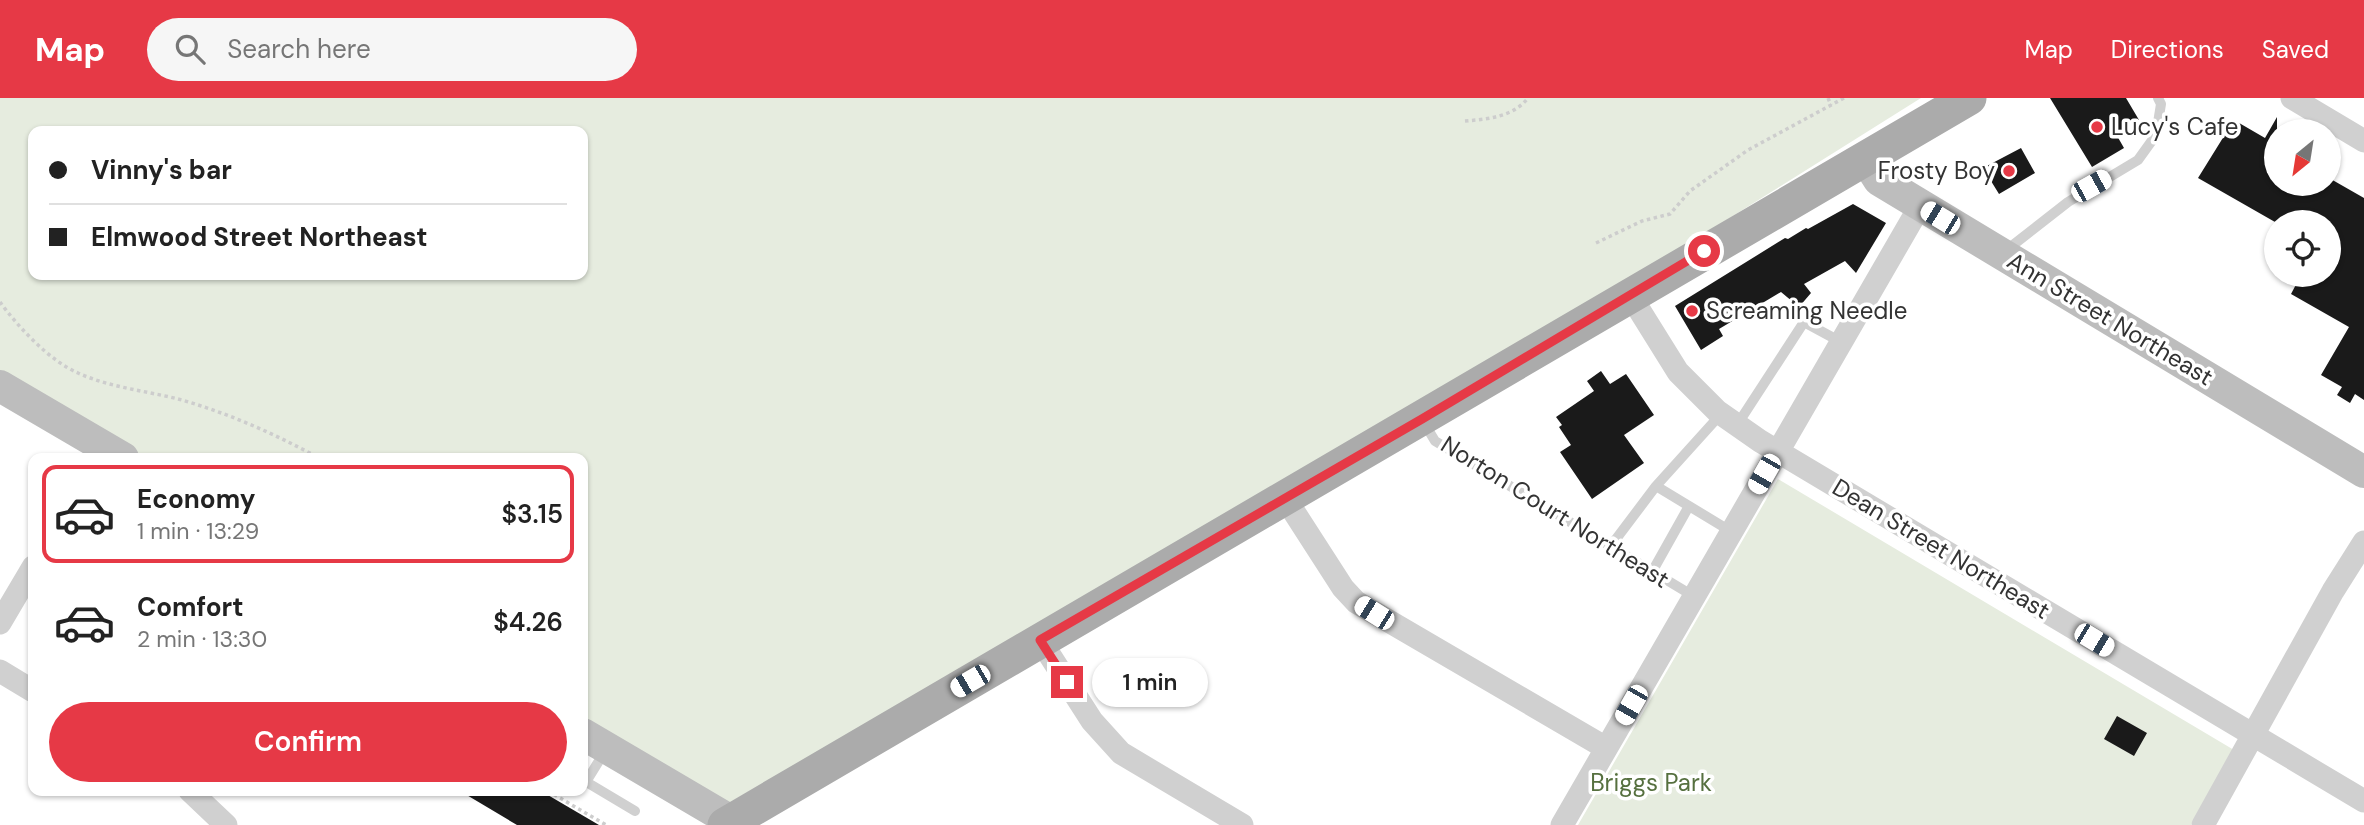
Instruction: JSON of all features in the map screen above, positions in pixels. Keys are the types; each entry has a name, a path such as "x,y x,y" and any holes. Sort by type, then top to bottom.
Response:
{"main road":[{"path":"595,741 728,823 1969,98"},
{"name":"Ann Street Northeast","path":"1865,158 1879,180 1920,206 2364,472"},
{"path":"0,386 106,453"}],"street":[{"path":"2292,98 2364,141"},
{"path":"1562,825 1920,206"},
{"name":"Dean Street Northeast","path":"1630,295 1678,372 1729,420 2364,801"},
{"path":"1285,498 1343,588 1356,602 1606,748"},
{"path":"2203,825 2333,591 2364,542"},
{"path":"0,622 28,575"},
{"path":"1040,640 1093,721 1121,753 1242,825"},
{"path":"0,671 28,688"},
{"path":"195,796 226,825"}],"lane":[{"path":"2001,254 2067,202 2138,160 2156,135 2161,104 2158,98"},
{"path":"1610,547 1656,486 1729,420 1804,322 1841,342"},
{"name":"Norton Court Northeast","path":"1422,419 1435,441 1695,597"},
{"path":"1656,486 1732,532"},
{"path":"1652,572 1689,506"},
{"path":"588,766 595,741"},
{"path":"588,783 635,811"}],"path":[{"path":"1465,121 1486,119 1514,111 1528,98"},
{"path":"1828,98 1831,105"},
{"path":"1596,243 1642,221 1670,214 1690,191 1748,150 1844,98"},
{"path":"0,302 16,324 62,364 76,372 227,415 276,435 310,453"},
{"path":"556,796 603,824"}],"green space":[{"path":"0,98 1921,98 1468,382 725,805 588,723 588,453 134,453 0,374"},
{"name":"Briggs Park","path":"1778,479 2234,750 2191,825 1578,825"}],"building":[{"name":"Lucy's Cafe","path":"2050,98 2126,98 2139,120 2116,134 2124,148 2092,167"},
{"path":"2234,120 2264,137 2264,196 2342,196 2342,185 2364,198 2364,400 2355,394 2350,403 2337,395 2342,387 2321,375 2349,327 2291,294 2295,287 2341,287 2341,210 2264,210 2264,216 2198,178"},
{"name":"Frosty Boy","path":"2021,148 2035,173 1999,194 1983,168"},
{"path":"1853,204 1886,223 1856,273 1845,261 1804,284 1811,293 1799,307 1781,292 1719,329 1723,336 1701,350 1675,306 1785,238 1808,229"},
{"path":"1601,371 1610,384 1626,374 1654,415 1624,435 1644,463 1592,499 1560,452 1571,445 1556,417 1594,391 1587,381"},
{"path":"2117,716 2147,733 2134,756 2104,739"},
{"path":"468,796 550,796 599,825 517,825"}],"place":[{"name":"Lucy's Cafe","path":"2097,127"},
{"name":"Frosty Boy","path":"2009,171"},
{"name":"Screaming Needle","path":"1692,311"}],"route":[{"path":"1067,682 1040,640 1422,419 1704,251"}]}
